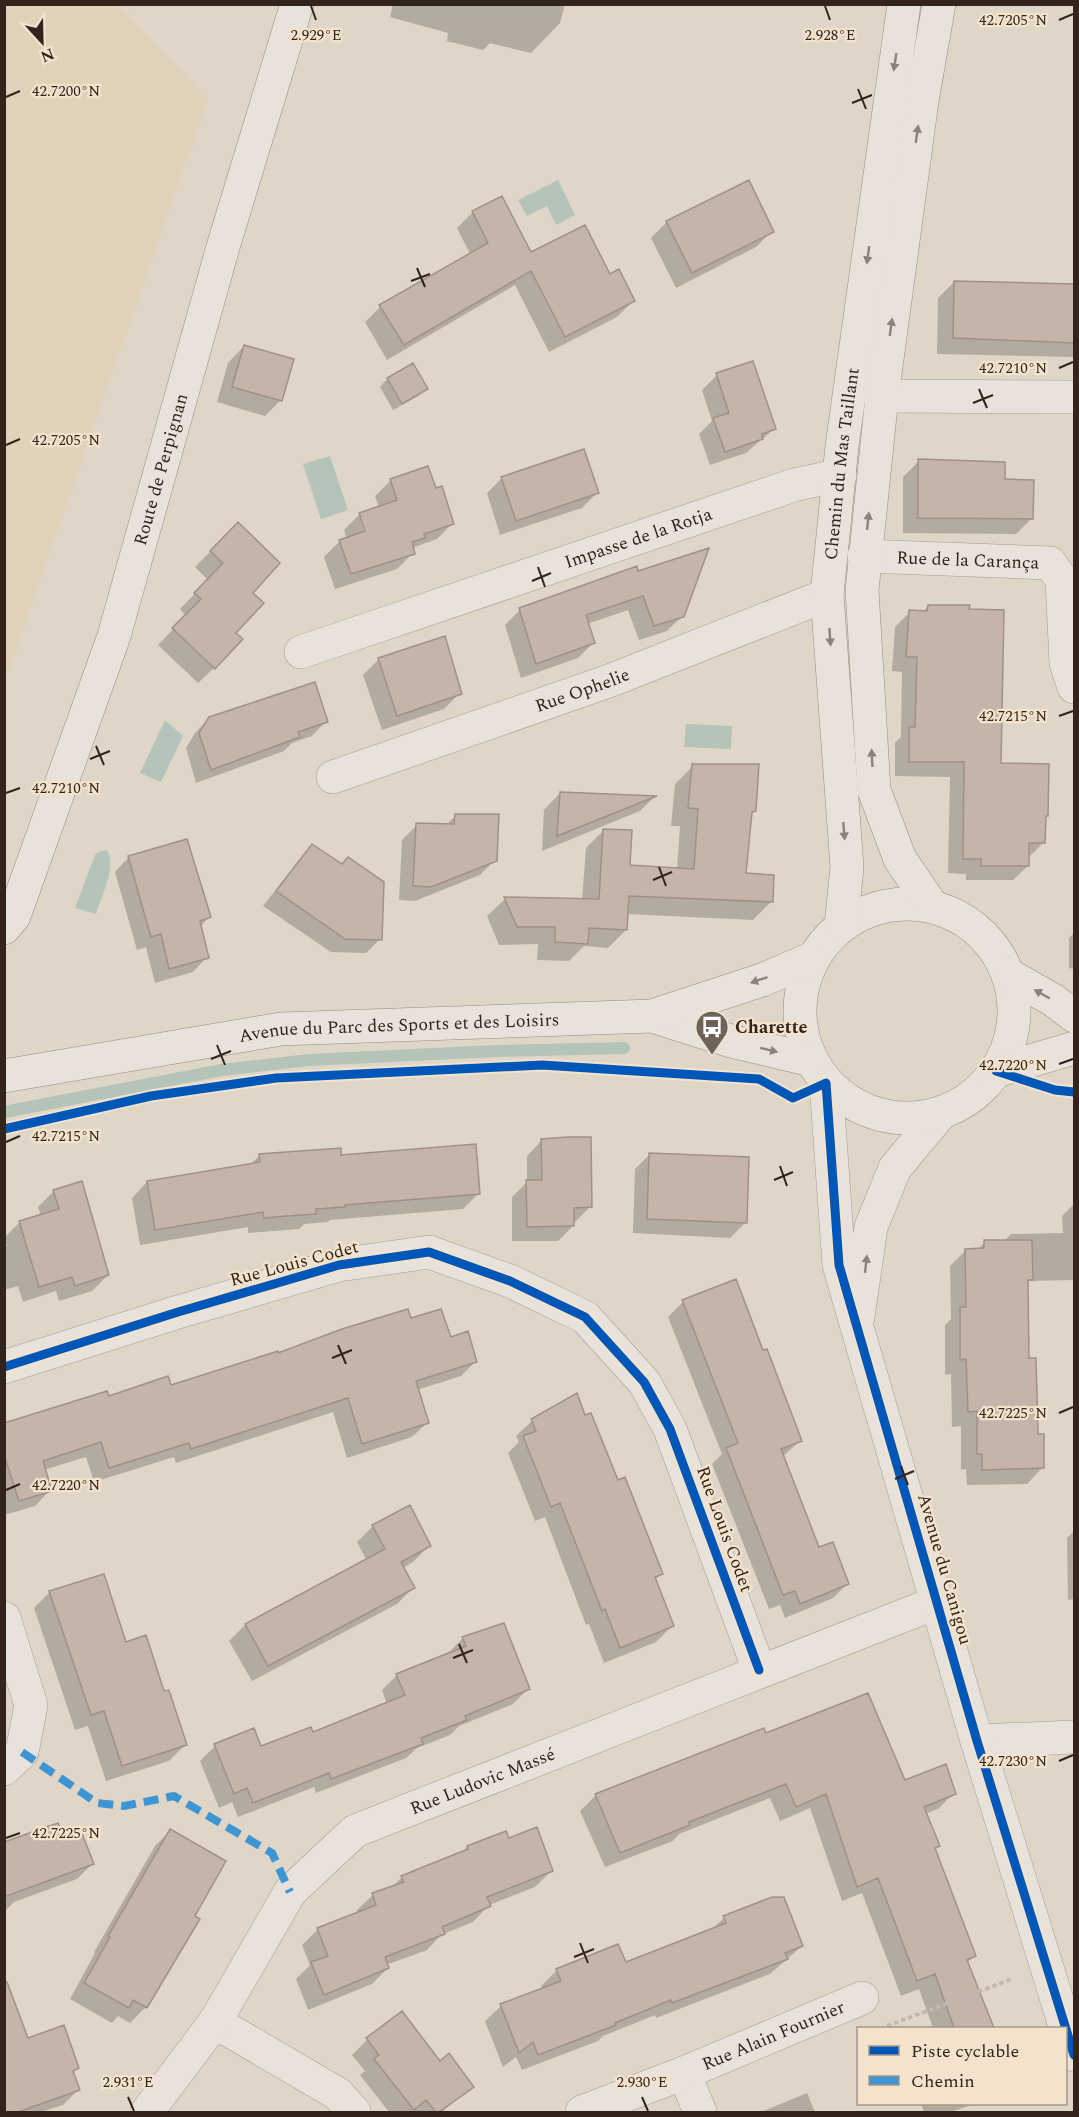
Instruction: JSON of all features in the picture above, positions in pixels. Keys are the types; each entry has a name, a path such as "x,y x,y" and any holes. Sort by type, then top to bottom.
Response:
{"street":[{"name":"Route de Perpignan","path":"4,928 14,916 114,636 223,247 297,4"},
{"name":"Chemin du Mas Taillant","path":"841,926 847,867 827,595 840,475 904,4"},
{"name":"Chemin du Mas Taillant","path":"932,906 900,859 874,790 862,590 882,396 922,101 939,4"},
{"path":"882,396 1074,397"},
{"name":"Impasse de la Rotja","path":"301,652 794,484 840,475"},
{"name":"Rue de la Carança","path":"864,556 1050,563 1062,580 1066,663 1074,687"},
{"name":"Rue Ophelie","path":"333,777 609,681 827,595"},
{"path":"901,904 932,906 965,920 992,943 1009,975 1015,1008 1011,1041 996,1071 972,1097 941,1113 910,1118 879,1115 850,1103 819,1071 800,1026 801,991 813,958 825,941 841,926 869,910 901,904"},
{"name":"Avenue du Parc des Sports et des Loisirs","path":"4,1076 280,1029 652,1016 762,980 813,958"},
{"path":"1009,975 1053,1000 1074,1016"},
{"name":"Avenue du Parc des Sports et des Loisirs","path":"652,1016 819,1071"},
{"path":"996,1071 1074,1048"},
{"name":"Avenue du Canigou","path":"819,1071 839,1265 978,1741 1066,2027"},
{"name":"Avenue du Canigou","path":"857,1322 871,1227 895,1168 941,1113"},
{"name":"Rue Louis Codet","path":"4,1367 178,1312 339,1265 429,1252 510,1281 585,1317 644,1382 670,1429 759,1670"},
{"name":"Rue Ludovic Massé","path":"147,2112 215,2022 290,1892 355,1831 536,1761 759,1670 938,1602"},
{"path":"4,1618 31,1705 22,1752 4,1768"},
{"path":"978,1741 1074,1737"},
{"name":"Rue Alain Fournier","path":"582,2112 684,2073 862,1998"},
{"path":"215,2022 338,2094 354,2112"},
{"name":"Avenue du Canigou","path":"1067,2032 1074,2055"},
{"name":"Rue Alain Fournier","path":"684,2073 700,2112"}],"path":[{"path":"862,1998 884,2027 1047,1966"}],"shaded area":[{"path":"5,4 118,5 208,99 5,681"},
{"path":"558,180 575,215 556,225 547,206 527,216 518,200"},
{"path":"330,456 348,510 321,519 303,464"},
{"path":"165,720 183,736 161,782 140,773"},
{"path":"686,724 732,726 731,749 684,747"},
{"path":"107,850 110,857 109,873 96,914 75,908 95,855"}],"building":[{"path":"749,180 774,232 692,273 666,221"},
{"path":"502,196 531,252 585,225 610,274 619,269 635,301 565,337 531,271 404,345 379,305 488,243 472,211"},
{"path":"954,281 1074,284 1074,343 953,338"},
{"path":"244,345 294,359 282,401 232,387"},
{"path":"753,361 776,429 762,434 763,439 725,452 713,418 729,413 716,373"},
{"path":"413,363 428,389 402,404 387,378"},
{"path":"584,449 599,493 516,521 501,477"},
{"path":"918,459 1005,462 1005,479 1034,480 1033,519 918,518"},
{"path":"428,466 436,488 442,486 454,524 424,534 425,538 412,542 415,554 351,574 339,540 365,531 359,513 397,500 390,479"},
{"path":"238,522 280,563 253,593 264,603 236,633 243,639 215,669 172,628 201,599 194,593 223,563 210,551"},
{"path":"709,548 684,617 654,626 643,596 586,615 595,643 536,664 519,608 637,566 638,571"},
{"path":"928,605 970,605 969,609 1004,610 1001,763 1049,764 1045,843 1029,843 1029,866 981,866 981,859 963,859 964,762 909,762 909,727 915,727 917,657 906,657 909,610 927,611"},
{"path":"445,636 462,694 397,716 378,658"},
{"path":"315,682 328,722 298,732 300,737 211,770 199,733 209,717"},
{"path":"692,764 759,764 756,811 752,812 746,873 774,875 773,902 629,896 627,930 589,928 588,944 555,942 555,927 517,927 504,897 599,899 603,829 632,830 630,865 694,869 698,809 688,808"},
{"path":"560,792 657,796 557,836"},
{"path":"455,814 499,814 497,861 431,887 413,886 416,823 454,824"},
{"path":"187,839 211,917 200,921 209,958 169,969 161,934 151,937 128,856"},
{"path":"312,844 342,864 348,857 384,882 382,940 345,939 276,891"},
{"path":"591,1137 592,1207 574,1208 574,1226 527,1227 526,1180 542,1180 541,1139"},
{"path":"476,1144 480,1194 345,1205 345,1207 316,1209 316,1214 264,1218 263,1212 155,1230 147,1181 260,1162 259,1154 341,1148 341,1155"},
{"path":"649,1153 749,1157 747,1223 647,1219"},
{"path":"82,1181 109,1275 75,1286 72,1277 39,1287 19,1221 59,1209 53,1190"},
{"path":"984,1240 1032,1240 1033,1280 1028,1280 1029,1358 1036,1358 1038,1434 1044,1434 1044,1468 982,1470 982,1454 977,1454 977,1411 968,1412 966,1359 960,1360 960,1307 966,1307 965,1249 984,1248"},
{"path":"736,1279 763,1350 767,1349 802,1441 781,1449 819,1547 833,1542 849,1584 800,1604 795,1591 783,1595 726,1448 738,1443 682,1300"},
{"path":"408,1309 411,1318 441,1309 451,1337 468,1331 477,1362 416,1381 429,1423 362,1444 348,1398 191,1449 189,1443 109,1468 101,1442 43,1461 52,1491 19,1501 4,1455 4,1423 107,1391 109,1396 168,1376 171,1385 278,1351 278,1353 342,1329"},
{"path":"577,1393 585,1415 591,1413 618,1480 625,1477 663,1574 655,1577 674,1626 620,1648 605,1609 602,1611 560,1503 551,1507 523,1436 536,1431 531,1419"},
{"path":"410,1505 431,1546 401,1562 415,1588 268,1666 245,1624 385,1549 372,1525"},
{"path":"104,1574 126,1642 146,1635 164,1691 169,1690 187,1745 122,1766 104,1711 91,1715 49,1591"},
{"path":"504,1623 530,1689 465,1716 467,1720 421,1738 423,1744 331,1779 329,1773 253,1803 247,1788 234,1794 214,1744 254,1728 261,1746 311,1727 313,1732 405,1695 396,1674 466,1646 462,1637"},
{"path":"868,1693 905,1780 946,1764 956,1794 924,1807 940,1846 935,1848 976,1956 967,1960 994,2027 954,2027 935,1974 917,1981 878,1878 857,1887 826,1794 796,1807 786,1784 689,1822 690,1825 620,1853 595,1794 764,1728 766,1733"},
{"path":"58,1823 64,1837 81,1831 94,1864 4,1897 4,1842"},
{"path":"537,1827 553,1871 487,1897 491,1906 442,1927 445,1934 385,1957 389,1968 324,1995 311,1962 328,1956 317,1928 376,1905 372,1893 404,1882 401,1876 506,1831 509,1838"},
{"path":"170,1829 226,1861 195,1916 200,1919 147,2008 133,2000 129,2008 84,1983 110,1937 108,1936"},
{"path":"772,1897 784,1897 803,1946 785,1953 788,1959 672,2003 671,2000 615,2023 616,2025 538,2055 533,2042 519,2053 500,2004 561,1981 556,1969 618,1944 626,1962 726,1923 723,1916"},
{"path":"7,1982 28,2038 64,2025 79,2068 73,2071 80,2090 18,2112 4,2112 4,1983"},
{"path":"402,2011 440,2061 449,2053 474,2087 439,2112 436,2112 426,2100 414,2110 374,2059 379,2055 366,2038"}],"waterway":[{"path":"4,1112 222,1070 309,1060 496,1051 624,1048"}],"marked path":[{"path":"22,1752 97,1803 124,1806 174,1796 272,1853 290,1892"}],"cycle path":[{"path":"4,1129 151,1096 276,1078 542,1065 759,1079 793,1098 826,1083 839,1265 977,1741 1065,2027"},
{"path":"996,1071 1055,1090 1074,1092"},
{"path":"4,1367 178,1312 339,1265 429,1252 510,1281 585,1317 644,1382 670,1429 759,1670"},
{"path":"1067,2032 1074,2055"}],"place":[{"name":"Charette","path":"712,1056"}]}
